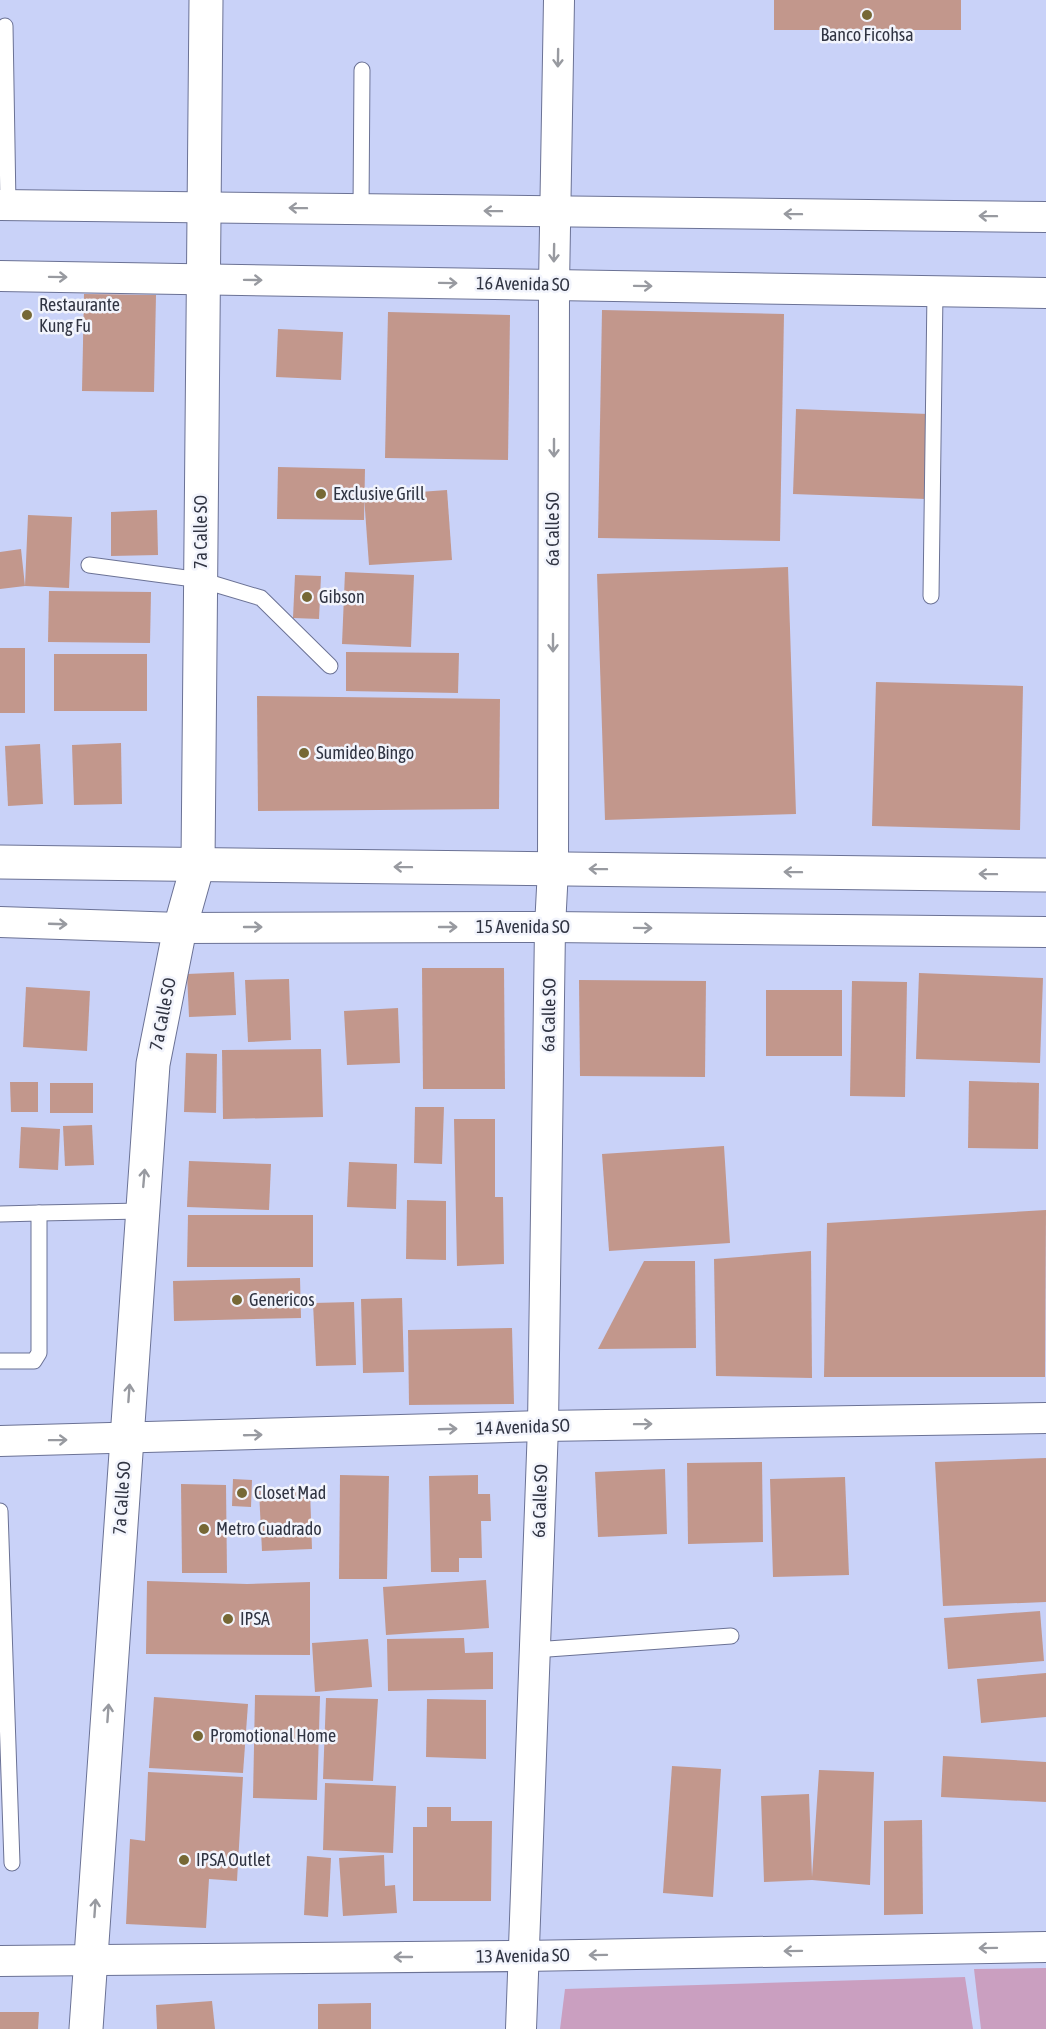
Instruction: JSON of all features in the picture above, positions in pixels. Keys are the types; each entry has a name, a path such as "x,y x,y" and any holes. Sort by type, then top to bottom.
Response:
{"main road":[{"name":"7a Calle SO","path":"86,2029 153,1064 180,928 198,864 206,0"},
{"path":"0,862 1046,875"}],"street":[{"name":"6a Calle SO","path":"521,2029 543,1426 550,927 553,869 554,285 559,0"},
{"path":"4,205 1046,217"},
{"name":"16 Avenida SO","path":"0,276 1046,293"},
{"name":"15 Avenida SO","path":"0,922 180,928 550,927 1046,932"},
{"name":"14 Avenida SO","path":"0,1441 543,1426 1046,1418"},
{"name":"13 Avenida SO","path":"0,1961 523,1956 1046,1947"}],"lane":[{"path":"4,205 5,26"},
{"path":"361,209 362,70"},
{"path":"931,596 935,291"},
{"path":"89,564 201,580 261,598 330,666"},
{"path":"0,1214 142,1210"},
{"path":"0,1361 34,1361 39,1353 39,1213"},
{"path":"0,1511 12,1863"},
{"path":"534,1650 731,1636"}],"shaded area":[{"path":"1046,1968 1046,2029 981,2029 974,1969"},
{"path":"965,1977 973,2029 560,2029 565,1989"}],"building":[{"name":"Banco Ficohsa","path":"774,0 961,0 961,30 774,30"},
{"path":"84,294 156,295 154,392 82,391"},
{"path":"602,310 784,314 780,541 598,538"},
{"path":"388,312 510,315 508,460 385,458"},
{"path":"278,329 343,332 341,380 276,377"},
{"path":"796,409 928,414 926,499 793,494"},
{"name":"Exclusive Grill","path":"278,467 365,469 364,520 277,519"},
{"path":"447,490 452,560 369,565 364,496"},
{"path":"157,510 158,555 111,556 111,512"},
{"path":"28,515 72,517 69,588 25,586"},
{"path":"21,549 25,586 0,589 0,552"},
{"path":"788,567 796,814 605,820 597,574"},
{"path":"345,572 414,575 411,647 342,644"},
{"name":"Gibson","path":"295,575 321,576 319,619 293,618"},
{"path":"49,591 151,592 150,643 48,642"},
{"path":"0,648 25,648 25,713 0,713"},
{"path":"346,652 459,653 458,693 346,691"},
{"path":"54,654 147,654 147,711 54,711"},
{"path":"876,682 1023,686 1020,830 872,826"},
{"path":"257,696 500,699 499,809 258,811"},
{"path":"121,743 122,804 74,805 72,745"},
{"path":"40,744 43,804 8,806 5,746"},
{"path":"422,968 504,968 505,1089 423,1089"},
{"path":"234,972 236,1015 189,1017 187,974"},
{"path":"919,973 1043,978 1040,1063 916,1059"},
{"path":"289,979 291,1040 248,1042 245,980"},
{"path":"579,980 706,981 705,1077 580,1076"},
{"path":"852,981 907,982 905,1097 850,1096"},
{"path":"26,987 90,991 87,1051 23,1047"},
{"path":"766,990 842,990 842,1056 766,1056"},
{"path":"398,1008 400,1063 347,1065 344,1011"},
{"path":"321,1049 323,1117 223,1119 222,1050"},
{"path":"186,1053 217,1054 216,1113 184,1112"},
{"path":"969,1081 1039,1083 1038,1149 968,1148"},
{"path":"10,1082 38,1082 38,1112 11,1112"},
{"path":"50,1083 93,1083 93,1113 50,1113"},
{"path":"415,1107 444,1107 442,1164 414,1163"},
{"path":"454,1119 495,1119 495,1197 503,1197 504,1264 457,1266"},
{"path":"92,1125 94,1165 65,1166 63,1126"},
{"path":"21,1127 60,1129 58,1170 19,1168"},
{"path":"724,1146 730,1243 609,1251 602,1154"},
{"path":"189,1161 271,1164 269,1210 187,1207"},
{"path":"349,1162 397,1164 396,1209 347,1207"},
{"path":"407,1200 446,1201 446,1260 406,1259"},
{"path":"1046,1210 1045,1377 824,1377 827,1223"},
{"path":"188,1215 313,1215 313,1267 187,1267"},
{"path":"811,1251 812,1378 716,1376 714,1259"},
{"path":"644,1261 695,1261 696,1348 598,1349"},
{"name":"Genericos","path":"300,1278 301,1318 174,1321 173,1281"},
{"path":"402,1298 404,1372 363,1373 361,1299"},
{"path":"354,1302 356,1365 316,1366 313,1303"},
{"path":"512,1328 514,1404 409,1405 408,1330"},
{"path":"1046,1458 1046,1602 943,1606 935,1462"},
{"path":"762,1462 763,1542 688,1544 687,1463"},
{"path":"665,1469 667,1534 598,1537 595,1472"},
{"path":"340,1475 389,1476 387,1579 339,1579"},
{"path":"478,1475 478,1494 490,1494 491,1521 481,1521 482,1558 459,1558 459,1572 431,1572 429,1476"},
{"path":"845,1477 849,1575 773,1577 770,1479"},
{"name":"Closet Mad","path":"233,1479 252,1480 251,1507 232,1506"},
{"name":"Metro Cuadrado","path":"181,1484 226,1485 227,1573 182,1573"},
{"path":"310,1489 312,1549 262,1551 259,1491"},
{"path":"486,1580 489,1628 386,1635 383,1587"},
{"name":"IPSA","path":"147,1581 247,1584 310,1582 310,1655 146,1654"},
{"path":"1040,1611 1044,1661 948,1669 944,1618"},
{"path":"464,1638 465,1653 493,1652 493,1689 388,1691 387,1639"},
{"path":"368,1639 372,1687 315,1692 312,1643"},
{"path":"1046,1673 1046,1717 981,1723 977,1679"},
{"path":"255,1695 320,1696 317,1800 253,1798"},
{"name":"Promotional Home","path":"154,1697 248,1704 243,1773 149,1768"},
{"path":"326,1698 378,1699 373,1781 323,1779"},
{"path":"427,1699 486,1700 486,1759 426,1757"},
{"path":"943,1756 1046,1762 1046,1802 941,1797"},
{"path":"672,1766 721,1769 713,1897 663,1893"},
{"path":"819,1770 874,1772 870,1885 812,1880 764,1882 761,1796 809,1794 812,1877"},
{"name":"IPSA Outlet","path":"148,1772 243,1777 237,1881 209,1879 206,1928 126,1924 130,1839 145,1841"},
{"path":"325,1783 396,1786 393,1853 323,1850"},
{"path":"427,1807 451,1807 451,1821 492,1821 491,1901 413,1901 413,1827 427,1827"},
{"path":"922,1820 923,1914 884,1915 884,1821"},
{"path":"384,1855 385,1886 395,1885 397,1913 343,1916 339,1858"},
{"path":"307,1856 331,1858 328,1917 304,1915"},
{"path":"212,2001 215,2029 157,2029 156,2005"},
{"path":"371,2003 371,2029 318,2029 318,2004"},
{"path":"0,2012 39,2012 38,2029 0,2029"}],"place":[{"name":"Banco Ficohsa","path":"867,15"},
{"name":"Restaurante Kung Fu","path":"27,315"},
{"name":"Exclusive Grill","path":"321,494"},
{"name":"Gibson","path":"307,597"},
{"name":"Sumideo Bingo","path":"304,753"},
{"name":"Genericos","path":"237,1300"},
{"name":"Closet Mad","path":"242,1493"},
{"name":"Metro Cuadrado","path":"204,1529"},
{"name":"IPSA","path":"228,1619"},
{"name":"Promotional Home","path":"198,1736"},
{"name":"IPSA Outlet","path":"184,1860"}]}
